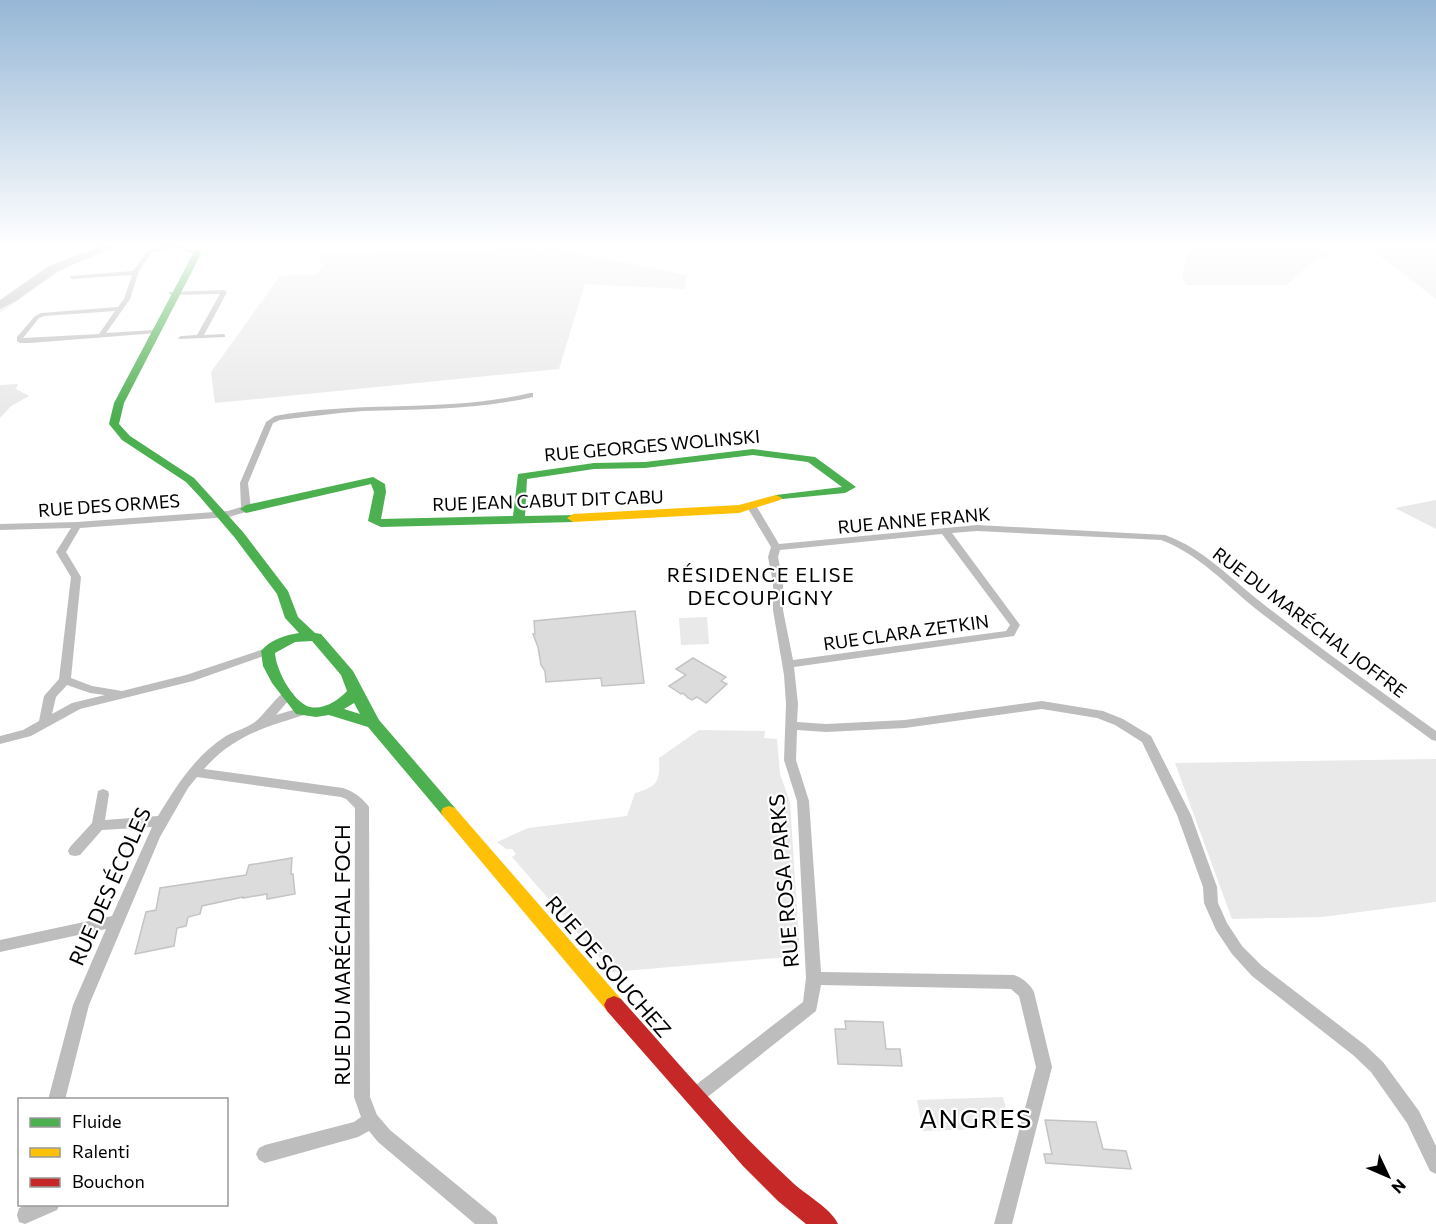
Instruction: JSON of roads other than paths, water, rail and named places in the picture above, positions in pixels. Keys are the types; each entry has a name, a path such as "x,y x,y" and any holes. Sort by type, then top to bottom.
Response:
{"main road":[{"path":"169,301 155,325 155,332 119,404 114,424 126,438 190,480 239,535 283,594 292,618 310,636"},
{"name":"RUE GEORGES WOLINSKI","path":"519,521 520,480 526,474 594,466 645,465 753,452 811,459 850,487 845,490 764,500 752,507"},
{"name":"RUE JEAN CABUT DIT CABU","path":"246,509 303,498 373,480 379,484 380,492 374,521 381,524 619,518 752,507"},
{"path":"292,618 267,659 294,705 303,711 329,710 374,723"},
{"path":"273,648 298,635 310,636 321,641 348,674 355,692 348,701 329,710"},
{"name":"RUE DE SOUCHEZ","path":"355,692 374,723 479,849 694,1096 772,1180 826,1224"}],"street":[{"path":"102,335 125,301"},
{"path":"199,337 219,301"},
{"path":"119,309 44,314 37,317 19,338 20,341 30,341 155,332"},
{"path":"181,338 223,336"},
{"path":"246,509 244,483 270,422 278,418 361,409 510,401 531,395"},
{"name":"RUE ROSA PARKS","path":"694,1096 810,1006 813,978 803,801 790,760 792,704 776,599 779,588 773,557 776,547 752,507"},
{"name":"RUE DES ORMES","path":"0,527 77,525 221,515 246,509"},
{"path":"45,722 50,696 65,680 76,577 61,552 77,525"},
{"name":"RUE ANNE FRANK","path":"776,547 976,528 1162,537"},
{"name":"RUE CLARA ZETKIN","path":"787,664 1010,634 1015,625 945,531"},
{"name":"RUE DU MARÉCHAL JOFFRE","path":"1162,537 1175,540 1191,551 1333,662 1436,737"},
{"path":"0,740 27,733 76,706 189,678 273,648"},
{"path":"65,680 90,689 121,693"},
{"path":"256,726 275,710 288,694"},
{"path":"791,725 826,728 905,724 1042,705 1099,714 1119,722 1147,739 1184,815 1210,887 1211,903 1221,926 1237,950 1257,971 1359,1050 1377,1067 1413,1117 1436,1165"},
{"path":"256,726 303,711"},
{"name":"RUE DES ÉCOLES","path":"57,1098 81,1005 115,921 162,821 192,772 213,751 256,726"},
{"name":"RUE DU MARÉCHAL FOCH","path":"192,772 337,792 351,796 362,807 362,1097 371,1120 384,1136 489,1224"},
{"path":"75,851 98,825 103,794"},
{"path":"98,825 162,821"},
{"path":"0,946 115,921"},
{"path":"813,978 1014,982 1026,992 1044,1067 1003,1224"},
{"path":"265,1154 358,1129 371,1120"},
{"path":"26,1214 46,1206"}],"waterway":[{"path":"0,305 7,301"}],"district":[{"name":"RÉSIDENCE ELISE DECOUPIGNY","path":"761,586"},
{"name":"ANGRES","path":"976,1117"}]}
